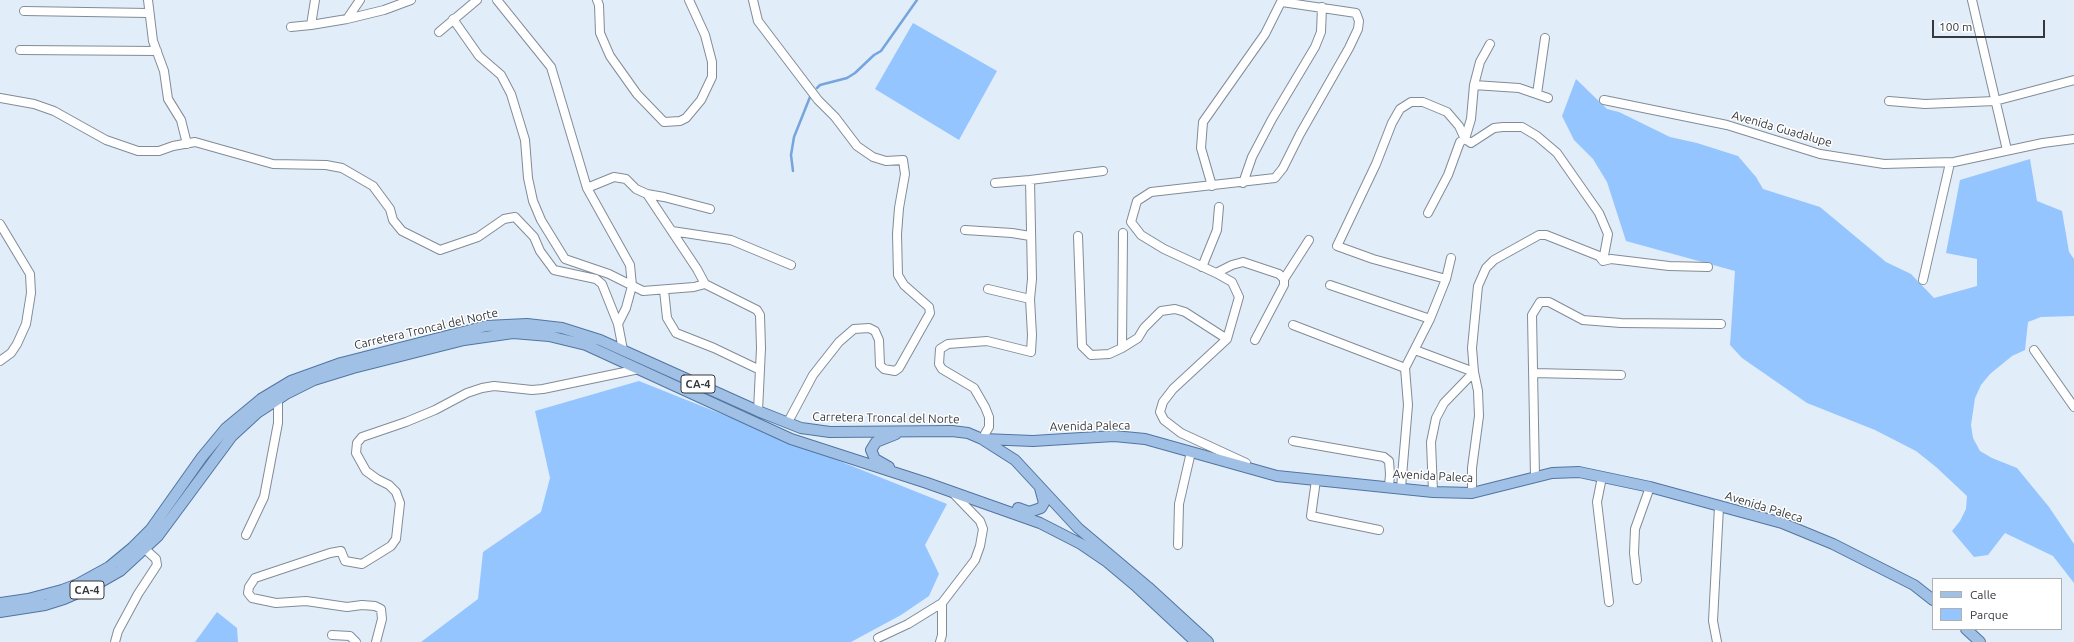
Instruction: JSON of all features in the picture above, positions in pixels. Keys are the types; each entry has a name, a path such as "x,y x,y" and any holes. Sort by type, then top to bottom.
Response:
{"main road":[{"name":"Carretera Troncal del Norte","path":"0,612 46,605 92,587 120,571 145,549 171,502 215,440 246,410 291,381 326,367 501,324 538,325 562,328 587,335 758,412 801,428 830,432 960,432 982,439 1014,460 1078,528 1148,587 1208,642"},
{"name":"Carretera Troncal del Norte","path":"0,603 47,595 78,584 109,567 154,532 181,505 232,436 257,413 278,399 314,380 353,368 477,337 513,333 549,336 603,352 770,431 849,459 951,491 1040,523 1081,544 1106,561 1138,587 1196,642"},
{"path":"904,431 876,442 871,453 880,462 908,478"},
{"name":"Avenida Paleca","path":"982,439 1038,440 1114,436 1145,439 1277,476 1433,492 1472,493 1490,490 1535,476 1552,473 1579,472 1650,487 1782,524 1832,544 1914,586 1932,599"},
{"path":"1014,460 1015,452 1018,446 1038,440"},
{"path":"927,483 967,492 1029,512 1038,510 1044,503 1039,486"},
{"path":"1967,630 1980,642"}],"street":[{"path":"148,0 148,13 153,41 164,71 168,99 181,120 187,144"},
{"path":"311,25 315,0"},
{"path":"347,19 360,0"},
{"path":"291,27 347,19 384,10 411,0"},
{"path":"439,32 477,0"},
{"path":"497,0 551,67 587,188 630,266 632,286 626,308 618,324"},
{"path":"597,0 600,5 600,33 610,56 637,94 664,122 680,121 686,118 701,100 712,77 712,62 705,35 689,0"},
{"path":"753,0 758,21 818,100 835,117 857,146 873,157 886,161 903,160 905,174 899,208 897,234 898,275 904,285 926,304 930,313 899,368 894,371 884,369 880,365 879,340 875,331 869,328 854,329 839,342 813,375 788,422"},
{"path":"1972,0 2007,150"},
{"path":"1212,186 1201,148 1203,122 1265,34 1282,1 1356,13 1359,21 1358,29 1300,134 1284,168 1275,178 1243,183 1151,192 1137,201 1132,222 1141,235 1164,249 1232,282 1239,297 1227,339 1173,389 1163,402 1160,412 1164,420 1181,433 1230,457 1277,476"},
{"path":"1243,183 1252,157 1272,119 1316,47 1321,32 1322,7"},
{"path":"24,11 148,13"},
{"path":"453,19 479,56 501,75 511,94 525,140 528,178 533,201 541,220 566,259 609,274 642,291 694,287 705,284"},
{"path":"1536,94 1545,38"},
{"path":"1428,213 1448,175 1460,142 1465,139 1471,119 1474,86 1480,62 1490,44"},
{"path":"20,50 157,51"},
{"path":"1889,101 1926,104 1995,101 2074,80"},
{"path":"1474,86 1519,88 1548,98"},
{"path":"0,98 34,104 54,111 106,140 138,151 159,151 195,142 273,164 326,165 342,168 373,186 390,209 393,220 402,231 440,250 478,236 504,219 515,217 534,237 540,251 554,270 596,280 602,284 611,311 618,324 623,350"},
{"name":"Avenida Guadalupe","path":"1604,100 1727,125 1820,154 1884,164 1950,163 2007,150 2074,139"},
{"path":"1446,278 1338,248 1337,243 1347,227 1392,123 1400,109 1411,102 1423,102 1447,112 1459,126 1465,139 1472,143 1494,128 1522,127 1537,136 1557,153 1599,213 1608,234 1603,261"},
{"path":"1923,280 1950,163"},
{"path":"994,183 1103,171"},
{"path":"587,188 614,177 626,179 636,189 647,194 710,209"},
{"path":"982,439 989,428 989,417 985,407 974,388 942,369 939,364 940,349 948,344 987,341 1031,352 1032,335 1030,299 1032,279 1030,180"},
{"path":"647,194 705,284 757,310 761,320 758,412"},
{"path":"1202,267 1218,226 1219,207"},
{"path":"0,224 30,274 31,293 26,324 17,344 11,353 0,361"},
{"path":"964,230 1012,233 1030,236"},
{"path":"672,231 731,240 791,265"},
{"path":"1122,348 1123,233"},
{"path":"1472,493 1472,468 1479,416 1478,391 1474,372 1472,348 1478,286 1486,268 1494,260 1530,240 1546,235 1598,256 1603,261"},
{"path":"1078,236 1082,346 1085,351 1091,355 1109,354 1122,348 1138,338 1144,328 1161,311 1175,309 1185,312 1227,339"},
{"path":"1255,340 1284,286 1284,279 1309,240"},
{"path":"1401,488 1408,405 1405,368 1430,319 1446,278 1451,258"},
{"path":"1603,261 1611,259 1669,266 1708,267"},
{"path":"1216,273 1232,264 1243,262 1279,274 1284,279"},
{"path":"1330,285 1430,319"},
{"path":"988,289 1030,299"},
{"path":"664,290 667,318 672,330 760,370"},
{"path":"1535,476 1532,315 1540,302 1544,301 1584,320 1621,324 1721,324"},
{"path":"1293,325 1405,368"},
{"path":"1415,350 1474,372"},
{"path":"2034,350 2074,407"},
{"path":"376,642 382,619 381,610 375,606 362,605 347,607 306,601 276,602 252,598 248,593 249,587 255,578 330,553 341,551 345,561 362,564 391,546 396,539 400,503 396,492 389,485 377,479 366,470 356,453 357,443 362,437 406,422 435,410 467,393 482,388 494,386 532,390 543,389 639,369"},
{"path":"1433,492 1431,442 1436,418 1444,403 1474,372"},
{"path":"1533,373 1621,375"},
{"path":"246,535 264,497 278,423 278,399"},
{"path":"1293,441 1384,457 1389,461 1389,487"},
{"path":"1178,545 1179,504 1191,452"},
{"path":"1602,477 1597,502 1609,602"},
{"path":"1316,480 1311,516 1379,530"},
{"path":"1637,580 1634,553 1635,529 1650,487"},
{"path":"878,638 908,624 942,603 974,560 980,546 983,530 980,522 951,491"},
{"path":"1718,642 1713,621 1719,507"},
{"path":"115,642 118,631 138,594 157,565 156,559 145,549"},
{"path":"940,642 942,635 942,603"},
{"path":"332,636 350,636 356,642"}],"green space":[{"path":"913,23 997,71 959,140 875,89"},
{"path":"1576,79 1607,109 1619,112 1670,137 1697,143 1738,156 1756,177 1763,189 1820,207 1886,262 1911,274 1934,298 1977,286 1977,259 1946,253 1960,180 2030,159 2037,201 2062,211 2069,252 2074,259 2074,316 2041,317 2028,322 2025,350 2012,356 1990,374 1981,385 1975,398 1971,425 1973,438 1980,451 1992,458 2017,468 2049,507 2074,544 2074,583 2053,556 2005,533 1988,555 1974,557 1952,531 1960,521 1966,509 1967,496 1936,467 1916,451 1875,430 1807,403 1742,358 1730,345 1735,271 1626,241 1607,182 1593,159 1574,140 1562,116"},
{"path":"639,381 947,504 925,545 939,574 929,596 901,615 851,642 421,642 478,599 483,552 541,512 550,478 535,411"},
{"path":"217,612 237,628 238,642 195,642"}],"waterway":[{"path":"817,88 820,85 847,78 855,73 874,55 881,51 917,0"},
{"path":"793,171 791,155 794,137 810,97"}]}
